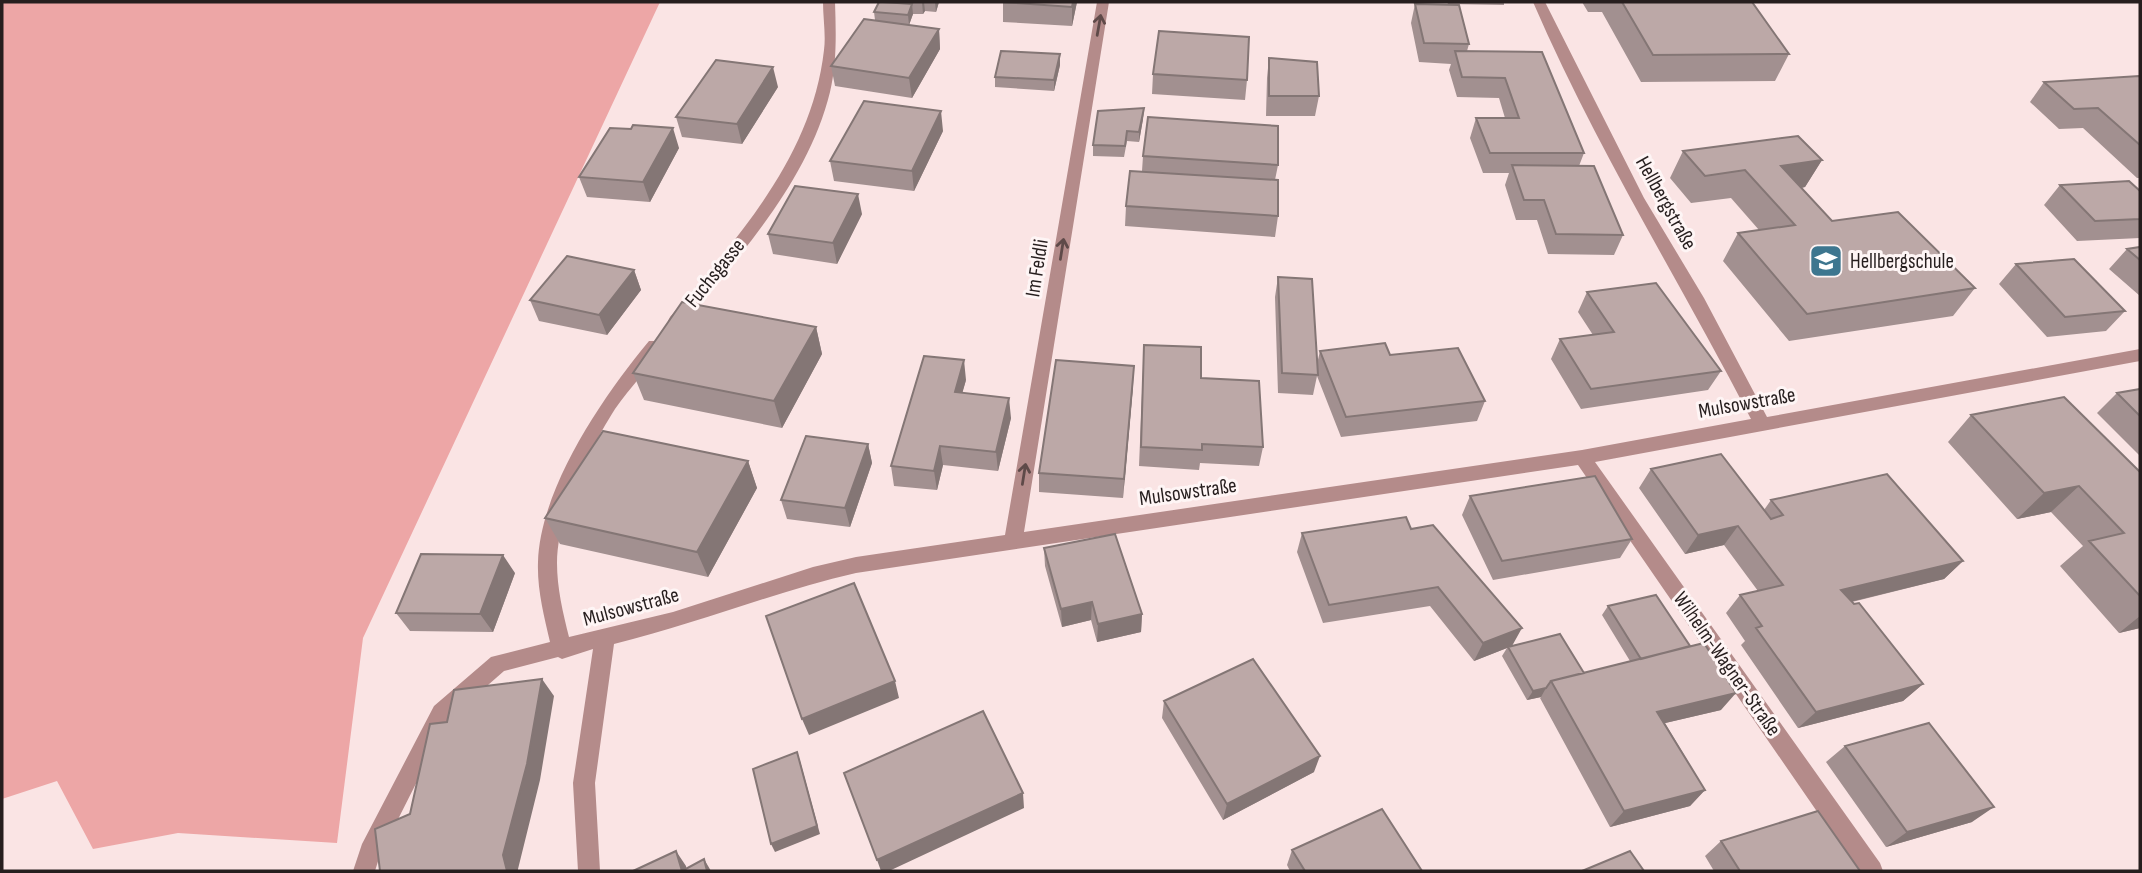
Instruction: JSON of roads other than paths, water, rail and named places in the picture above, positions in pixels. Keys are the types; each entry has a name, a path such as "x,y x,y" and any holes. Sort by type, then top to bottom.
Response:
{"street":[{"name":"Fuchsgasse","path":"562,650 550,600 548,550 565,484 594,427 634,370 733,251 780,189 818,114 828,75 829,2"},
{"name":"Im Feldli","path":"1013,541 1103,2"},
{"name":"Hellbergstraße","path":"1539,2 1637,198 1696,298 1762,423"},
{"name":"Mulsowstraße","path":"364,871 370,852 441,713 498,663 562,650 673,621 813,575 856,565 1582,457 2140,355"},
{"name":"Wilhelm-Wagner-Straße","path":"1582,457 1872,871"},
{"path":"589,871 584,783 593,708 606,638"}],"place":[{"name":"Hellbergschule","path":"1826,261"}]}
